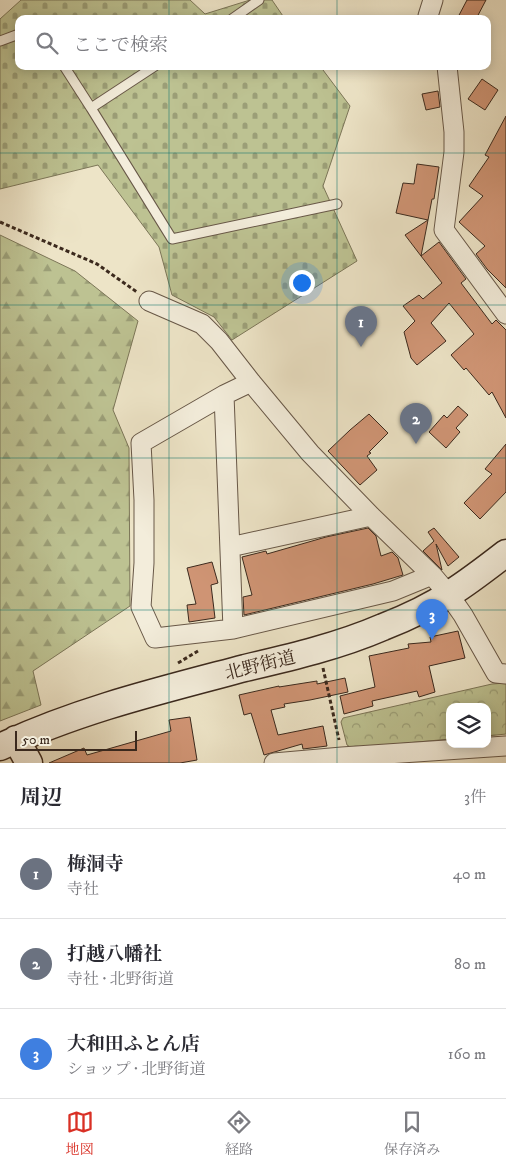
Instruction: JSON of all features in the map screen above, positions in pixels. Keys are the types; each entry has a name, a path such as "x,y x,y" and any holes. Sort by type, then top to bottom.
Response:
{"main road":[{"name":"北野街道","path":"8,743 67,719 126,700 317,650 355,638 415,613 449,595 506,553"},
{"path":"8,743 29,763"}],"street":[{"path":"428,15 433,0"},
{"path":"447,70 454,132 454,152 444,230 506,314"},
{"path":"149,301 202,324 219,341 310,452 371,516 432,575 463,615 496,673 506,674"},
{"path":"251,382 224,395 141,443 144,500 144,563 141,607 155,638 233,630 393,591 432,575"},
{"path":"224,395 233,630"},
{"path":"230,547 371,516"},
{"path":"274,763 506,746"}],"lane":[{"path":"238,15 259,0"},
{"path":"0,41 15,35"},
{"path":"67,70 172,239 337,204"},
{"path":"91,108 149,70"}],"path":[{"path":"0,222 97,264 149,301"},
{"path":"323,665 342,757"}],"green space":[{"path":"21,0 190,0 205,14 250,0 272,0 282,15 15,15 15,70 323,70 350,106 323,186 357,261 232,340 214,317 172,295 159,247 98,165 0,189 0,19"},
{"path":"0,235 75,271 138,321 113,410 129,448 130,606 33,671 41,705 0,721"},
{"path":"506,683 506,734 491,736 491,703 446,703 446,739 352,748 347,745 341,722 343,718 492,684"}],"building":[{"path":"467,0 486,0 478,15 459,15"},
{"path":"482,79 498,90 485,110 468,99"},
{"path":"438,91 440,107 426,110 422,94"},
{"path":"506,116 506,288 487,269 476,254 485,246 459,222 483,196 469,186 489,157 485,155"},
{"path":"417,164 439,167 434,199 432,199 428,220 396,213 403,183 414,184"},
{"path":"428,220 421,256 405,235"},
{"path":"439,242 466,279 461,283 492,324 496,320 506,330 506,418 492,392 489,395 466,368 464,370 451,355 474,334 449,303 431,323 446,341 417,365 411,358 404,332 415,321 403,306 419,295 423,299 442,283 421,256"},
{"path":"458,406 468,415 456,428 460,432 446,448 429,432 444,415 447,418"},
{"path":"369,414 388,433 367,456 377,470 360,485 328,451"},
{"path":"506,444 506,492 480,519 464,503 492,474 485,469"},
{"path":"368,528 376,536 381,556 392,552 398,558 403,575 244,615 243,597 252,595 242,557 266,551 267,554 326,537"},
{"path":"434,528 459,557 448,566 436,544 442,570 423,551 434,541 428,532"},
{"path":"212,562 218,583 211,585 215,618 189,622 187,605 196,604 187,568"},
{"path":"458,631 465,658 429,666 435,692 419,697 417,691 372,701 373,706 344,714 340,696 375,687 369,656 409,648 408,644 431,642 430,637"},
{"path":"345,678 348,692 284,704 285,707 271,710 278,735 323,726 327,746 303,749 302,744 264,755 251,713 244,715 239,695 279,686 317,681 317,684"},
{"path":"190,717 197,760 180,763 49,763 84,748 87,755 171,731 169,720"}],"place":[{"name":"梅洞寺","path":"361,347"},
{"name":"打越八幡社","path":"416,444"},
{"name":"大和田ふとん店","path":"432,640"}]}
